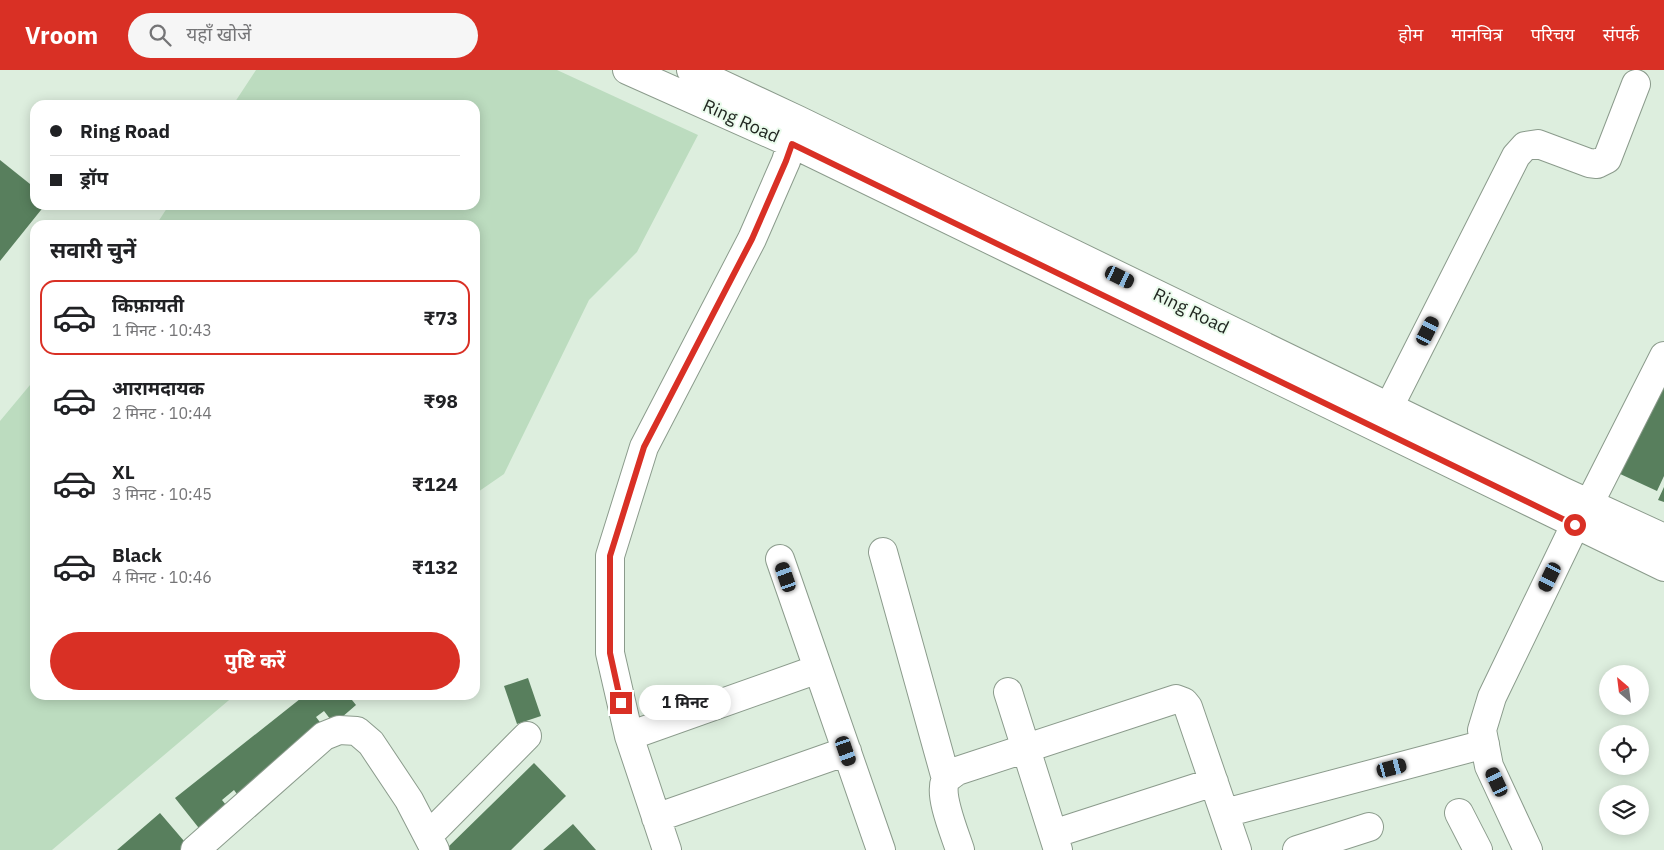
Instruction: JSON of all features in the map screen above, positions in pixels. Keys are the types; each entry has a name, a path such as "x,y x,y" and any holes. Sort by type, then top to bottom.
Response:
{"street":[{"name":"Ring Road","path":"626,70 795,132 1389,407 1586,503 1664,567"},
{"name":"Ring Road","path":"691,70 795,132 1664,538"},
{"path":"1389,407 1516,156 1526,146 1538,144 1589,163 1597,164 1607,159 1636,84"},
{"path":"667,850 629,736 610,653 610,556 644,447 752,239 786,161 795,132"},
{"path":"1528,850 1489,766 1482,730 1492,697 1586,503 1664,356"},
{"path":"883,552 946,779 943,788 945,802 960,850"},
{"path":"780,559 880,850"},
{"path":"629,736 818,669"},
{"path":"1008,692 1026,749 1051,844 1214,782"},
{"path":"946,779 957,771 1176,699 1184,702 1188,707 1237,850"},
{"path":"195,850 219,841 324,736 339,730 357,731 371,743 409,800 431,843 527,736"},
{"path":"1224,813 1484,744"},
{"path":"656,818 846,751"},
{"path":"1459,812 1478,850"},
{"path":"1297,850 1368,827"}],"green space":[{"path":"256,70 557,70 698,135 637,252 589,300 504,474 480,491 480,220 159,220 166,210 480,210 480,100 236,100"},
{"path":"30,385 30,700 229,700 52,850 0,850 0,421"}],"building":[{"path":"0,160 30,184 30,210 41,210 33,220 30,220 30,224 0,261"},
{"path":"1664,379 1664,476 1657,491 1618,473"},
{"path":"1664,487 1664,502 1658,500"},
{"path":"528,678 541,716 517,724 504,686"},
{"path":"299,700 352,700 356,705 334,724 324,711 316,717 326,730 242,801 234,790 222,800 230,810 202,832 175,798"},
{"path":"534,763 566,796 511,850 445,850"},
{"path":"160,813 190,848 187,850 117,850"},
{"path":"573,824 596,850 543,850"}],"route":[{"path":"621,703 610,653 610,556 644,447 752,239 792,144 1575,525"}]}
